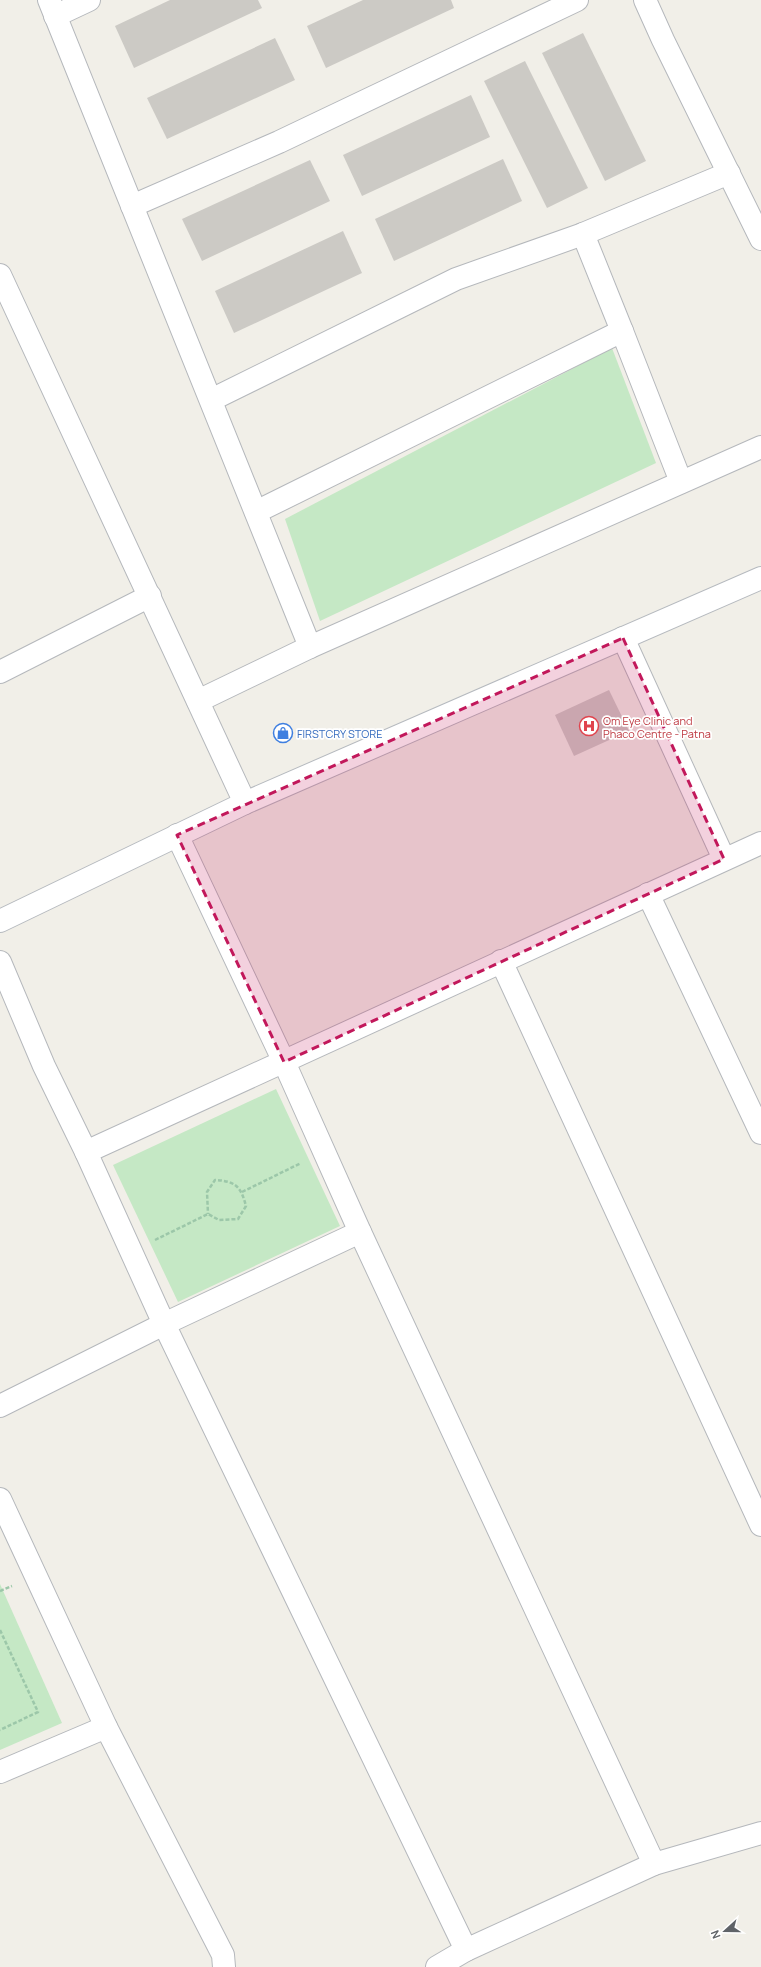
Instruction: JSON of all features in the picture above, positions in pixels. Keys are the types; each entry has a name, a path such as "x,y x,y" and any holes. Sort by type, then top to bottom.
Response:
{"street":[{"path":"89,0 52,8 310,647"},
{"path":"132,206 279,142 577,0"},
{"path":"644,0 662,40 761,239"},
{"path":"211,400 456,279 583,234 729,173"},
{"path":"583,234 681,482"},
{"path":"0,274 245,803"},
{"path":"256,512 622,331"},
{"path":"198,701 310,647 761,447"},
{"path":"0,921 245,803 761,578"},
{"path":"0,672 150,596"},
{"path":"624,638 724,859"},
{"path":"177,835 284,1062 360,1232 654,1864"},
{"path":"86,1152 761,843"},
{"path":"648,894 759,1122"},
{"path":"501,961 761,1525"},
{"path":"0,962 44,1066 86,1152 164,1324 466,1950"},
{"path":"0,1406 164,1324 360,1232"},
{"path":"0,1499 106,1726 223,1955 224,1967"},
{"path":"0,1772 106,1726"},
{"path":"437,1967 466,1950 654,1864 761,1833"}],"path":[{"path":"242,1192 324,1152"},
{"path":"215,1180 234,1183 242,1192 246,1206 238,1219 219,1220 208,1214 207,1192 215,1180"},
{"path":"132,1252 208,1214"},
{"path":"0,1630 38,1712 0,1730"}],"highlighted area":[{"path":"623,638 724,859 284,1062 177,835"}],"green space":[{"path":"612,348 656,463 320,621 285,519"},
{"path":"276,1089 340,1226 178,1302 113,1165"},
{"path":"0,1584 62,1723 0,1750"}],"building":[{"path":"170,0 258,0 262,8 134,68 115,26"},
{"path":"363,0 451,0 454,8 326,68 307,26"},
{"path":"583,33 646,161 605,181 542,53"},
{"path":"275,38 295,80 167,139 147,98"},
{"path":"525,61 588,188 547,208 484,81"},
{"path":"471,95 490,137 362,196 343,155"},
{"path":"503,159 522,201 394,261 375,219"},
{"path":"310,160 330,201 202,261 182,219"},
{"path":"343,231 362,273 234,333 215,291"},
{"path":"609,690 629,731 574,756 555,715"}],"place":[{"name":"Om Eye Clinic and Phaco Centre - Patna","path":"589,726"},
{"name":"FIRSTCRY STORE","path":"283,733"}]}
